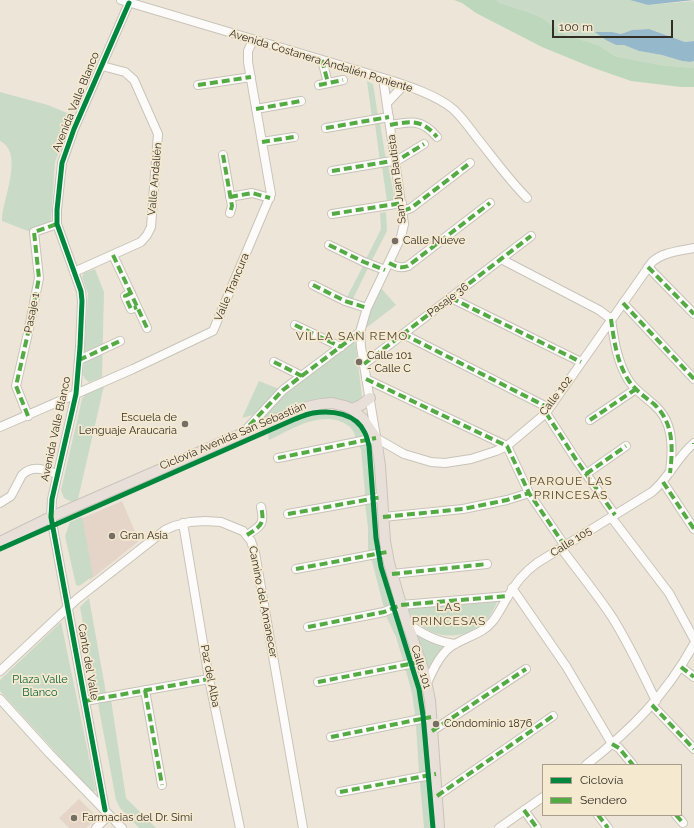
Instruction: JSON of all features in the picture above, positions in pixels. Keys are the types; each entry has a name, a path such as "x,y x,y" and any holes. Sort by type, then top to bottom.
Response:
{"main road":[{"path":"352,409 361,405 370,398"},
{"path":"0,542 241,434 296,412 321,404 337,404 352,409 364,419 376,438"},
{"name":"Calle 101","path":"376,438 380,466 387,552 406,622 427,684 436,774 439,828"}],"street":[{"name":"Avenida Costanera Andalién Poniente","path":"125,1 383,78 435,98 453,109 466,123 513,184 527,198"},
{"name":"Avenida Valle Blanco","path":"51,518 52,499 57,474 76,394 82,301 81,291 57,224 62,163 74,129 102,66 125,1"},
{"name":"Valle Trancura","path":"0,427 133,370 213,331 270,198 271,190 248,55 253,40"},
{"path":"322,60 328,83"},
{"name":"Valle Andalién","path":"74,272 141,242 150,232 159,140 156,128 134,80 125,72 102,66"},
{"path":"198,85 251,77"},
{"name":"San Juan Bautista","path":"376,438 360,332 367,308 401,237 404,224 383,78"},
{"path":"319,85 343,80"},
{"path":"387,103 404,85"},
{"path":"256,108 301,101"},
{"path":"326,128 390,121 408,121 415,122 430,129 437,137"},
{"path":"262,142 294,137"},
{"path":"332,170 396,161 424,144"},
{"path":"223,155 232,206 230,213"},
{"path":"332,214 402,207 411,208 470,163"},
{"path":"230,197 255,193 270,198"},
{"path":"329,245 364,262 401,268 408,266 490,203"},
{"name":"Pasaje 1","path":"28,416 16,386 39,278 34,232 57,224"},
{"name":"Pasaje 36","path":"364,364 531,236"},
{"name":"Calle 102","path":"376,438 409,456 422,461 435,463 471,459 496,451 506,446 522,434 548,410 648,267 657,258 664,255 694,248"},
{"path":"113,255 131,293 125,296 131,309 137,307 147,328"},
{"path":"501,260 599,310 611,319 619,361 625,375 636,389 657,407 668,423 672,442 670,473"},
{"path":"648,267 694,314"},
{"path":"313,285 345,301 367,308"},
{"path":"451,298 581,362"},
{"path":"623,303 694,378"},
{"path":"295,325 341,347"},
{"path":"241,434 283,390 360,332"},
{"path":"402,334 548,410 613,516 669,593 694,639"},
{"path":"79,360 120,341"},
{"path":"274,362 302,376"},
{"path":"366,379 506,446 529,493 563,547 612,617 634,656 654,703 694,749"},
{"path":"590,420 636,389"},
{"path":"278,458 376,438"},
{"name":"Calle 105","path":"427,684 439,661 454,644 477,634 488,626 496,617 517,581 529,569 652,492 663,482 684,453 694,443"},
{"path":"586,474 626,446"},
{"path":"0,503 11,496 24,472 33,468 39,468 57,474"},
{"path":"663,482 694,530"},
{"path":"383,517 463,509 507,500 529,493"},
{"path":"288,514 382,497"},
{"path":"247,535 262,524 263,520 261,507"},
{"name":"Canto del Valle","path":"51,518 107,813"},
{"name":"Camino del Amanecer","path":"0,671 67,607 95,583 165,530 183,523 205,521 221,522 237,528 251,540 255,553 303,828"},
{"name":"Paz del Alba","path":"183,523 209,679 240,828"},
{"path":"296,569 387,552"},
{"path":"392,574 487,564"},
{"path":"308,627 384,612 401,605 510,592 566,666 612,744 619,748 632,764"},
{"path":"406,622 429,636 454,644"},
{"path":"587,764 612,744 654,703 681,667 694,644"},
{"path":"318,682 420,662"},
{"path":"681,667 694,677"},
{"path":"432,731 526,669"},
{"path":"85,701 209,679"},
{"path":"145,690 162,785"},
{"path":"0,699 50,754 122,828"},
{"path":"437,796 553,716"},
{"path":"331,737 431,717"},
{"path":"340,792 436,774"},
{"path":"499,828 542,798"},
{"path":"524,810 537,828"},
{"path":"96,828 107,813"},
{"path":"599,816 608,828"},
{"path":"677,816 683,823"}],"shaded area":[{"name":"Gran Asia","path":"122,501 139,541 90,580 78,520"},
{"path":"79,799 97,817 86,828 69,828 59,818"}],"green space":[{"path":"454,0 496,0 500,3 542,18 566,35 598,45 615,56 660,65 694,68 694,87 681,87 631,81 591,67 542,47"},
{"path":"496,0 630,0 648,5 694,1 694,41 685,42 649,29 632,30 621,34 596,32 616,45 624,45 639,51 662,55 682,61 694,61 694,68 660,65 615,56 598,45 566,35 542,18 500,3"},
{"path":"367,81 373,84 378,116 372,118"},
{"path":"0,92 48,105 74,116 55,162 51,221 48,224 28,231 2,221 12,166 11,156 7,147 0,141"},
{"path":"380,123 386,160 380,162 375,124"},
{"path":"388,165 395,200 387,202 382,167"},
{"path":"386,212 387,231 370,264 365,261 381,229 380,213"},
{"path":"364,264 369,266 351,303 345,301"},
{"path":"95,269 104,292 102,377 89,382 83,375 88,294 82,277 84,273"},
{"path":"380,287 396,305 361,332"},
{"path":"355,340 362,396 358,402 354,403 333,398 253,426 274,402 296,383"},
{"path":"259,381 279,389 253,415 242,418"},
{"path":"104,386 78,499 72,502 64,498 61,490 82,399 86,393"},
{"path":"323,411 340,414 352,419 362,429 369,446 376,538 381,567 419,689 423,715 433,828 424,828 412,693 406,671 404,670 403,660 396,637 386,616 368,551 368,528 361,449 354,432 350,427 340,421 319,419 298,426 269,440 268,432 308,413"},
{"path":"82,517 93,576 79,586 76,585 65,536 70,522"},
{"path":"89,598 106,693 111,700 126,798 156,828 139,828 120,808 116,800 80,607"},
{"path":"499,598 491,614 484,622 464,634 453,636 441,635 421,626 407,607"},
{"name":"Plaza Valle Blanco","path":"61,622 96,791 92,792 0,691 0,680"},
{"path":"414,634 444,647 427,670"}],"water":[{"path":"630,0 694,0 648,5"},
{"path":"649,29 685,42 694,41 694,61 682,61 662,55 639,51 624,45 616,45 595,32 612,32 621,34 632,30"}],"marked path":[{"path":"322,60 328,83"},
{"path":"198,85 251,77"},
{"path":"319,85 343,80"},
{"path":"256,109 301,101"},
{"path":"326,128 389,117"},
{"path":"390,125 410,122 421,124 432,131 437,137"},
{"path":"262,142 294,137"},
{"path":"332,171 398,160 424,144"},
{"path":"223,155 232,206 230,213"},
{"path":"403,211 411,208 470,163"},
{"path":"230,197 252,193 270,198"},
{"path":"332,214 402,203"},
{"path":"389,263 400,267 408,266 490,203"},
{"path":"28,416 16,386 39,278 34,232 57,224"},
{"path":"364,364 531,236"},
{"path":"329,245 364,262 385,270"},
{"path":"113,255 147,328"},
{"path":"648,267 694,314"},
{"path":"313,285 345,301 367,308"},
{"path":"131,293 125,296 131,309 137,307"},
{"path":"451,298 581,362"},
{"path":"623,303 694,379"},
{"path":"611,319 617,352 625,374 635,388 661,411 669,428 672,445 670,473"},
{"path":"295,325 341,347"},
{"path":"241,434 283,390 360,332"},
{"path":"403,334 549,408"},
{"path":"79,360 120,341"},
{"path":"274,362 302,376"},
{"path":"366,379 507,446 529,493 565,546"},
{"path":"590,420 636,389"},
{"path":"546,413 577,461 615,515"},
{"path":"278,458 376,438"},
{"path":"586,474 626,446"},
{"path":"663,482 694,529"},
{"path":"383,517 463,509 507,500 529,493"},
{"path":"288,514 382,497"},
{"path":"247,535 261,524 261,507"},
{"path":"296,569 387,552"},
{"path":"392,574 487,564"},
{"path":"308,627 384,612 401,605 508,596"},
{"path":"318,682 420,662"},
{"path":"681,667 694,677"},
{"path":"432,731 526,669"},
{"path":"85,701 209,679"},
{"path":"145,690 162,785"},
{"path":"652,705 694,749"},
{"path":"437,796 553,716"},
{"path":"331,737 431,717"},
{"path":"612,744 619,748 632,764"},
{"path":"340,792 436,774"},
{"path":"524,810 537,828"},
{"path":"599,816 608,828"},
{"path":"677,816 683,823"}],"cycle path":[{"path":"105,810 51,517 52,499 76,394 82,301 81,291 57,224 57,210 62,163 74,129 129,3"},
{"name":"Ciclovía Avenida San Sebastián","path":"0,549 295,419 311,413 320,412 343,414 350,417 361,426 367,438 369,446 376,538 381,567 419,689 423,715 433,828"}],"place":[{"name":"Calle Nueve","path":"395,241"},
{"name":"Calle 101 - Calle C","path":"359,362"},
{"name":"Escuela de Lenguaje Araucaria","path":"185,424"},
{"name":"Gran Asia","path":"112,536"},
{"name":"Condominio 1876","path":"436,724"},
{"name":"Farmacias del Dr. Simi","path":"74,818"}],"district":[{"name":"VILLA SAN REMO","path":"352,336"},
{"name":"PARQUE LAS PRINCESAS","path":"571,488"},
{"name":"LAS PRINCESAS","path":"449,614"}]}
